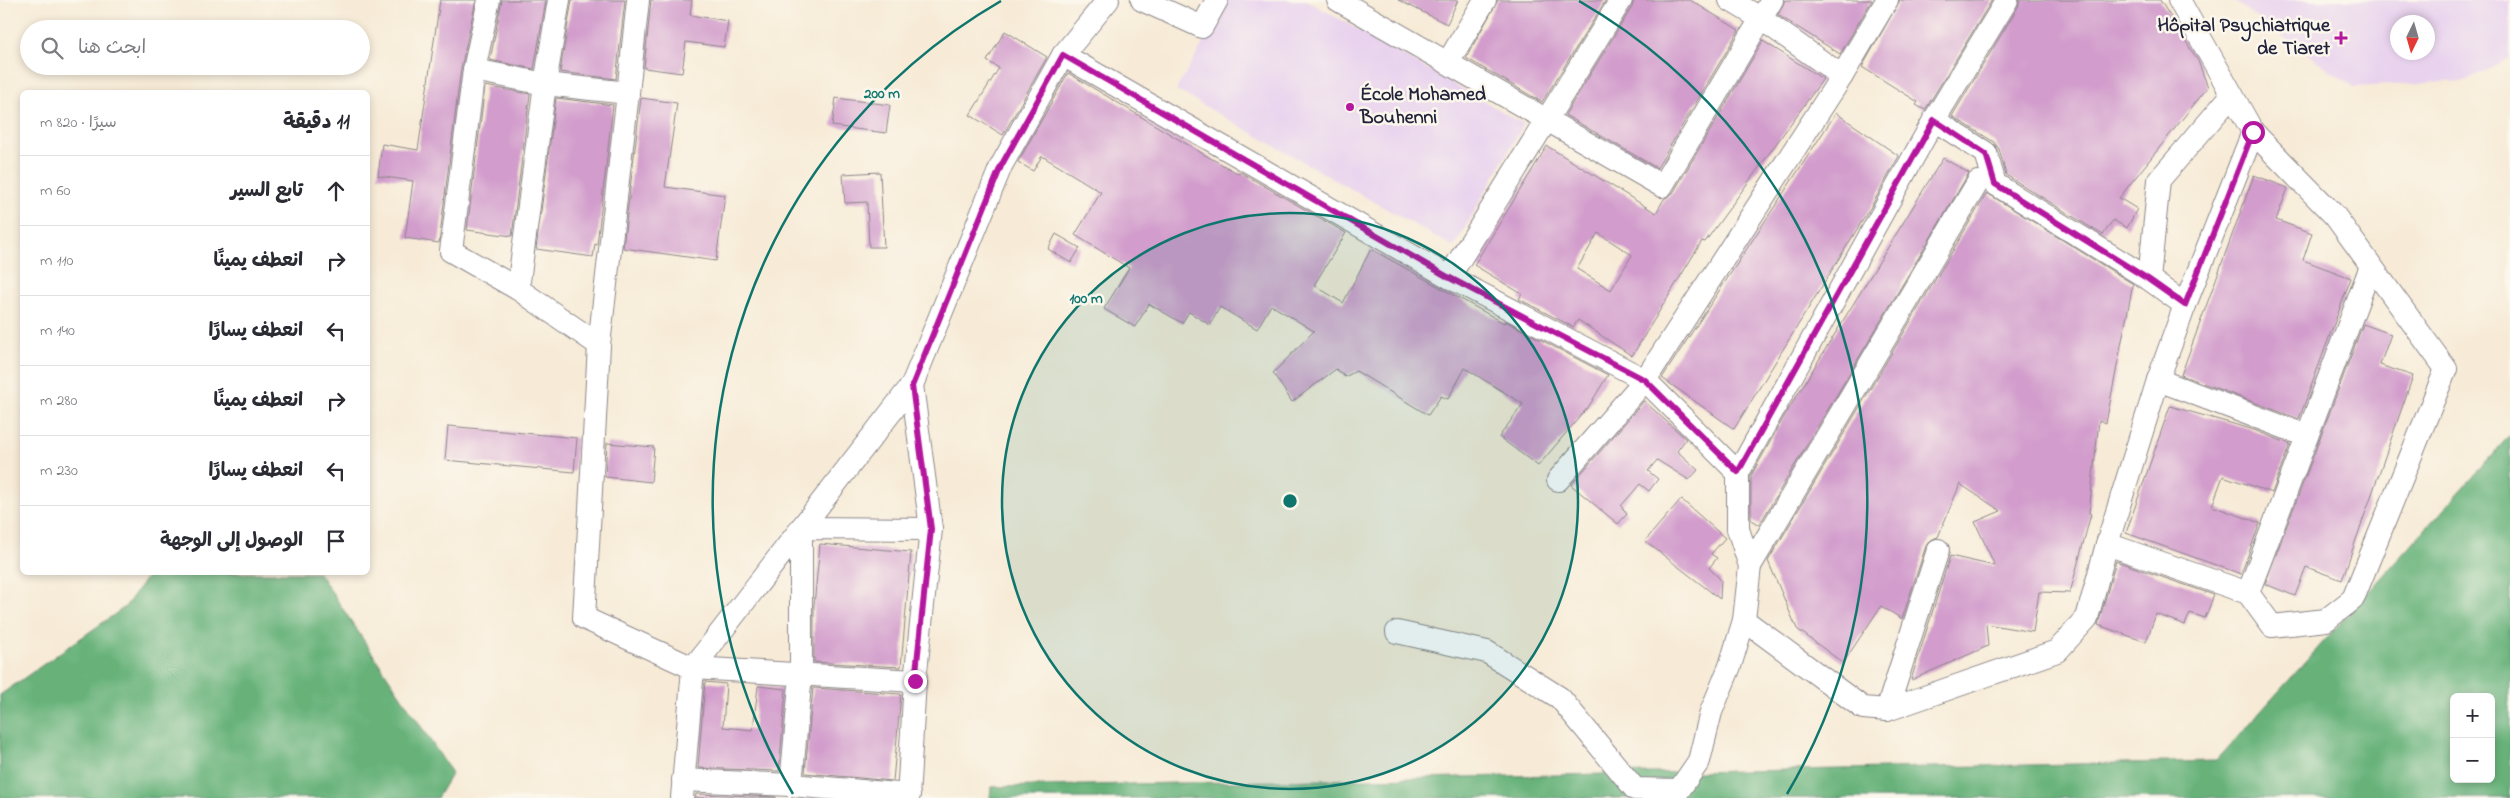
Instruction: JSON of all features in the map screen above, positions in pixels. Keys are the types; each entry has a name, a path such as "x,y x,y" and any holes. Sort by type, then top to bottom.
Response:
{"street":[{"path":"489,0 474,70 451,251 518,289 599,345"},
{"path":"518,289 545,84 559,0"},
{"path":"638,0 599,345 584,618 693,668 915,681"},
{"path":"912,386 931,529 915,681 908,796 841,793 791,785 757,791 683,789 693,668 912,386 1001,166 1063,55 1108,0"},
{"path":"1142,0 1202,27 1217,0"},
{"path":"1338,0 1662,186 1766,9"},
{"path":"1448,62 1485,0"},
{"path":"1448,277 1621,0"},
{"path":"1730,0 1766,9 1842,76"},
{"path":"1558,480 1645,380 1842,76 1887,0"},
{"path":"1397,632 1487,652 1560,698 1635,789 1679,790 1699,761 1711,712 1730,666 1744,620 1750,566 1738,529 1738,472 1934,120 2007,0"},
{"path":"2107,544 2248,593 2272,626 2326,620 2353,599 2446,369 2335,216 2253,132 2179,0"},
{"path":"1063,55 1448,277 1645,380 1738,472"},
{"path":"474,70 545,84 628,93"},
{"path":"2148,279 2159,180 2232,95"},
{"path":"1934,120 1986,154 1995,184 2148,279 2185,305"},
{"path":"1744,620 1863,708 1888,710 2057,651 2087,618 2107,544 2158,380 2185,305 2253,132"},
{"path":"1750,566 1978,182"},
{"path":"2248,593 2371,266"},
{"path":"2158,380 2306,436"},
{"path":"801,528 931,529"},
{"path":"791,785 801,674 801,528"},
{"path":"1888,710 1938,550"}],"shaded area":[{"name":"École Mohamed Bouhenni","path":"1228,0 1306,0 1524,124 1454,247 1176,90"},
{"name":"Hôpital Psychiatrique de Tiaret","path":"2232,0 2510,0 2510,59 2464,81 2354,87"}],"green space":[{"path":"2510,435 2510,798 990,798 991,787 2216,761"},
{"path":"149,575 320,575 452,773 437,798 0,798 0,695 125,607"}],"building":[{"path":"440,0 476,0 461,68 439,243 405,238 413,181 378,176 382,144 418,150"},
{"path":"502,0 546,0 534,69 490,60"},
{"path":"572,0 625,0 616,79 560,72"},
{"path":"651,0 692,0 690,15 728,21 724,47 686,42 682,73 644,68"},
{"path":"1398,0 1458,0 1447,24"},
{"path":"1498,0 1606,0 1542,102 1466,58"},
{"path":"1634,0 1690,0 1739,30 1657,168 1565,115 1632,7"},
{"path":"1785,0 1872,0 1840,54 1778,15"},
{"path":"1900,0 1992,0 1925,110 1916,105 1918,102 1862,67"},
{"path":"2020,0 2160,0 2198,61 2208,87 2119,198 2137,209 2127,228 2113,220 2103,235 2006,175 1999,149 1994,142 1952,116 2018,7"},
{"path":"1005,31 1047,57 1003,135 970,115 999,68 987,61"},
{"path":"1763,41 1823,79 1705,242 1702,241 1632,356 1578,320 1573,327 1519,299 1522,294 1474,265 1547,146 1656,213 1664,199 1673,193","holes":["1598,233 1632,255 1611,290 1577,269"]},
{"path":"1068,73 1205,155 1239,174 1240,172 1346,233 1314,285 1343,303 1371,249 1504,323 1505,321 1608,375 1589,406 1538,466 1499,437 1523,404 1465,368 1448,399 1441,396 1428,415 1356,371 1345,377 1336,369 1292,402 1273,373 1314,331 1271,305 1257,329 1220,307 1210,325 1189,312 1182,323 1149,304 1135,327 1104,309 1129,268 1075,235 1101,192 1042,156 1033,171 1018,162"},
{"path":"485,86 530,94 512,236 467,230"},
{"path":"556,98 613,105 597,245 595,244 593,257 536,249"},
{"path":"641,98 677,103 665,187 725,195 716,261 623,248"},
{"path":"836,98 890,105 886,133 832,126"},
{"path":"1836,113 1899,156 1872,205 1734,429 1662,378"},
{"path":"1943,158 1969,173 1759,525 1751,520 1751,476 1785,415"},
{"path":"880,172 884,247 869,247 867,202 845,203 843,174"},
{"path":"2254,175 2288,188 2276,220 2312,233 2303,260 2351,278 2299,419 2181,375"},
{"path":"1987,193 2133,284 2106,423 2099,420 2089,513 2091,514 2070,593 2039,592 2033,632 1986,624 1988,646 1911,680 1950,556 1995,566 1975,522 2001,511 1960,484 1938,537 1930,540 1926,546 1902,619 1881,606 1843,663 1797,629 1768,561"},
{"path":"1056,234 1080,248 1071,263 1048,249"},
{"path":"2363,324 2391,334 2380,365 2413,376 2342,580 2306,567 2295,596 2265,584"},
{"path":"1644,401 1686,439 1677,451 1698,470 1689,480 1657,460 1648,471 1658,479 1649,491 1640,484 1621,506 1627,514 1618,524 1571,485"},
{"path":"2170,406 2251,429 2290,444 2272,493 2223,476 2212,506 2260,523 2241,574 2126,533"},
{"path":"448,426 577,438 574,472 445,460"},
{"path":"607,443 654,447 651,482 605,477"},
{"path":"1681,499 1725,538 1711,554 1717,558 1709,568 1721,580 1720,599 1645,541"},
{"path":"820,544 911,552 901,667 814,662 814,605"},
{"path":"2116,561 2214,595 2205,618 2190,613 2185,625 2156,614 2146,642 2098,625"},
{"path":"705,682 726,684 723,727 753,730 758,686 786,689 779,771 698,768"},
{"path":"813,688 901,694 893,781 805,773"},
{"path":"696,794 776,797 776,798 695,798"}],"place":[{"name":"Hôpital Psychiatrique de Tiaret","path":"2341,38"},
{"name":"École Mohamed Bouhenni","path":"1350,107"}],"route":[{"path":"915,681 931,529 912,386 1001,166 1063,55 1448,277 1645,380 1738,472 1934,120 1986,154 1995,184 2148,279 2185,305 2253,132"}]}
